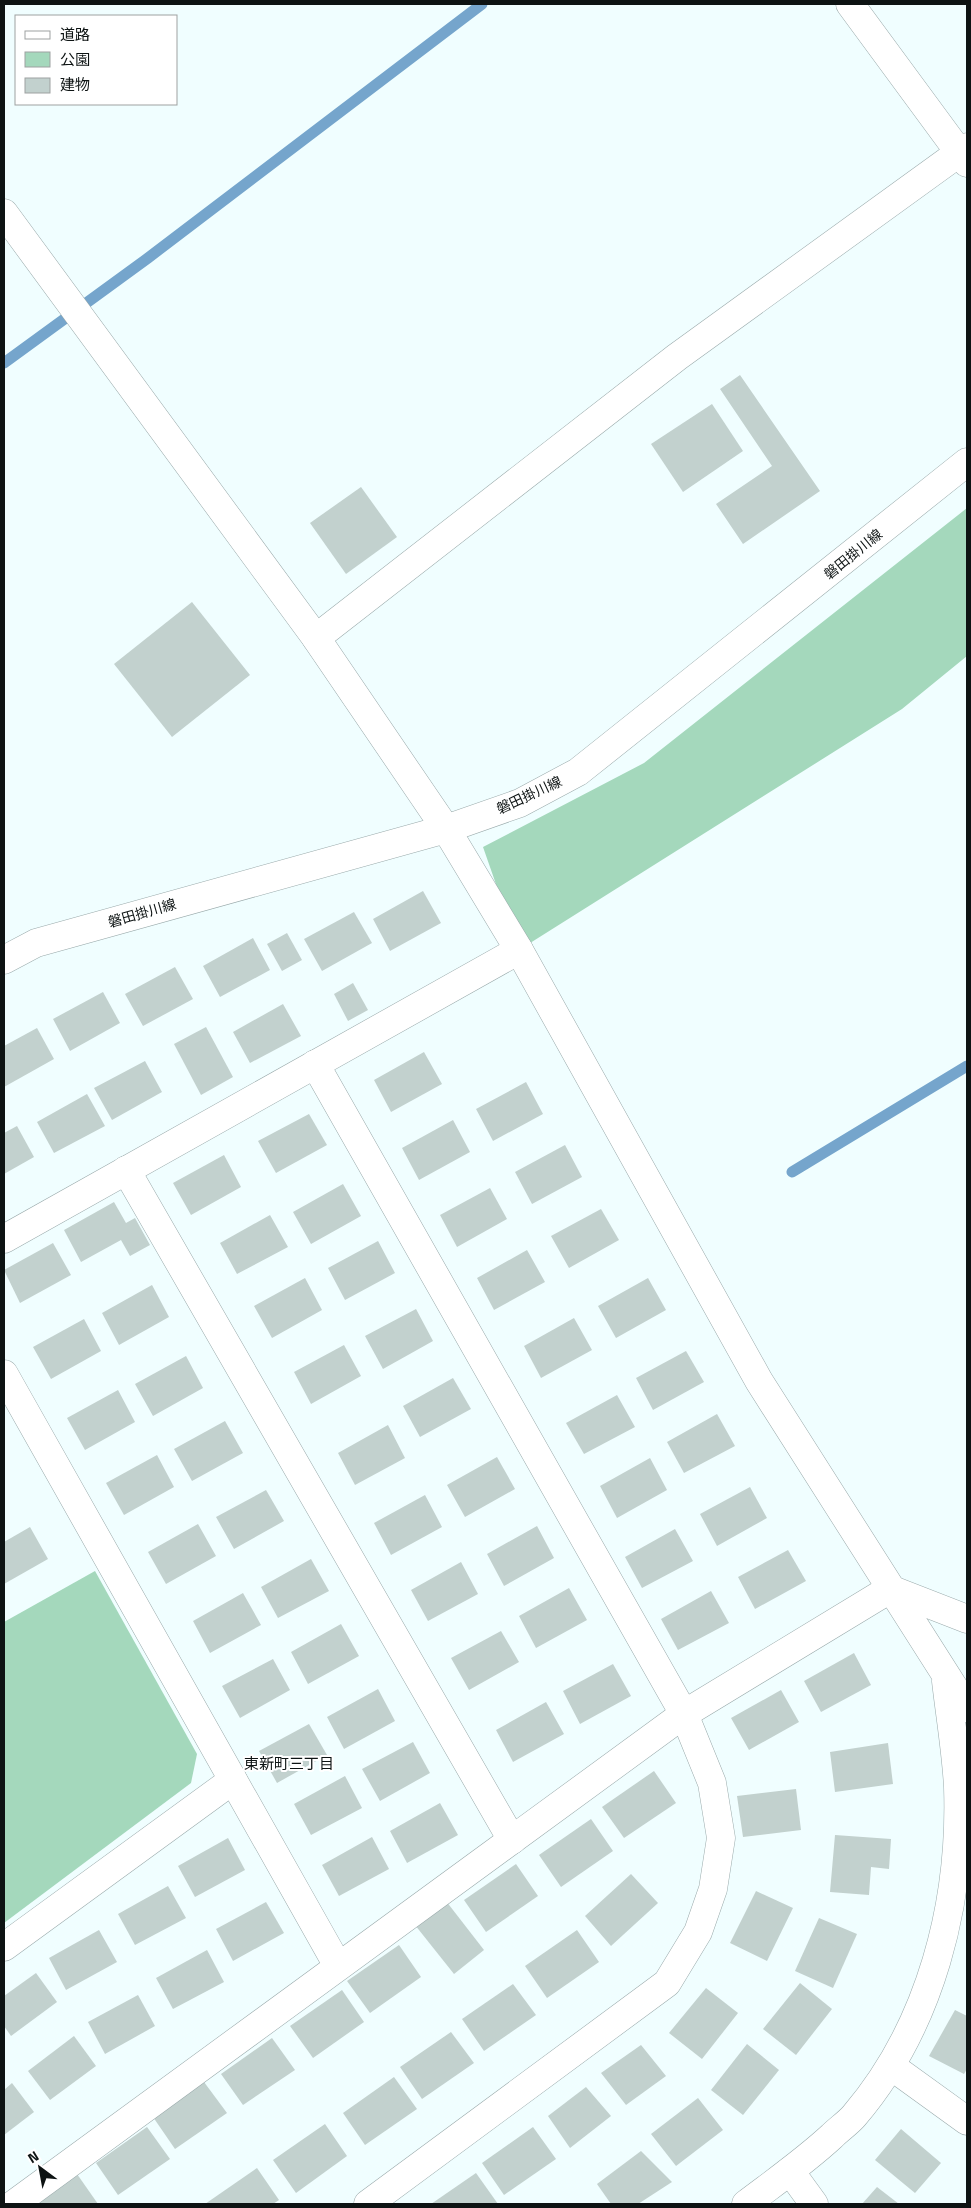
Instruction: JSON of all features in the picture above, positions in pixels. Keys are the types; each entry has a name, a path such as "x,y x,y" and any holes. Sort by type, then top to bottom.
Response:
{"street":[{"path":"316,638 677,357 965,154 850,4"},
{"path":"4,213 316,638 446,829 519,950 759,1381 967,1708"},
{"name":"磐田掛川線","path":"4,960 36,943 446,829 520,803 578,772 967,462"},
{"path":"4,1238 519,950"},
{"path":"315,1064 684,1714 712,1783 721,1838 713,1889 698,1932 667,1983 368,2204"},
{"path":"126,1170 512,1840"},
{"path":"4,1374 338,1966"},
{"path":"890,1589 967,1619"},
{"path":"14,2204 684,1714 890,1589"},
{"path":"746,2204 790,2171 854,2116 892,2066 923,2002 942,1942 957,1866 958,1786 946,1677"},
{"path":"4,1947 233,1780"},
{"path":"892,2066 967,2121"},
{"path":"790,2171 814,2204"}],"green space":[{"path":"967,508 967,656 902,709 519,950 483,847 644,763"},
{"path":"95,1571 197,1754 191,1783 4,1923 4,1622"}],"building":[{"path":"740,375 820,491 743,544 716,504 772,466 720,389"},
{"path":"712,404 743,451 683,492 651,444"},
{"path":"361,487 397,537 346,574 310,523"},
{"path":"192,602 250,675 172,737 114,664"},
{"path":"423,891 441,923 390,951 373,919"},
{"path":"354,912 372,943 322,971 304,939"},
{"path":"287,933 302,960 282,971 267,944"},
{"path":"253,938 270,970 220,997 203,966"},
{"path":"175,967 193,999 143,1026 125,994"},
{"path":"353,983 368,1010 348,1021 334,994"},
{"path":"103,992 120,1023 70,1051 53,1019"},
{"path":"283,1004 301,1036 250,1063 233,1032"},
{"path":"206,1027 233,1077 201,1095 174,1044"},
{"path":"37,1028 54,1059 4,1087 4,1046"},
{"path":"424,1052 442,1084 391,1112 374,1080"},
{"path":"145,1061 162,1092 112,1120 94,1088"},
{"path":"526,1082 543,1114 493,1141 476,1109"},
{"path":"87,1094 105,1126 54,1153 37,1122"},
{"path":"309,1114 327,1145 276,1173 258,1141"},
{"path":"453,1120 470,1152 419,1180 402,1148"},
{"path":"17,1126 34,1157 4,1174 4,1133"},
{"path":"565,1145 582,1177 532,1204 515,1172"},
{"path":"224,1155 241,1187 191,1215 173,1183"},
{"path":"343,1184 361,1216 311,1244 293,1212"},
{"path":"490,1188 507,1219 457,1247 440,1215"},
{"path":"114,1202 126,1223 135,1218 150,1245 130,1256 121,1240 81,1262 64,1230"},
{"path":"601,1209 619,1240 569,1268 551,1236"},
{"path":"270,1215 288,1247 237,1274 220,1243"},
{"path":"378,1241 395,1273 345,1300 328,1268"},
{"path":"53,1243 71,1275 20,1303 4,1270"},
{"path":"527,1250 545,1282 494,1310 477,1278"},
{"path":"305,1278 322,1310 272,1338 254,1306"},
{"path":"648,1278 666,1310 616,1338 598,1306"},
{"path":"152,1285 169,1317 119,1345 102,1313"},
{"path":"416,1309 433,1341 383,1369 365,1336"},
{"path":"574,1318 592,1350 541,1378 524,1346"},
{"path":"84,1319 101,1351 51,1379 33,1347"},
{"path":"344,1345 361,1376 311,1404 294,1372"},
{"path":"686,1351 704,1382 653,1410 636,1378"},
{"path":"186,1356 203,1388 153,1416 135,1384"},
{"path":"453,1378 471,1409 420,1437 403,1406"},
{"path":"118,1390 135,1422 85,1450 67,1418"},
{"path":"617,1395 635,1427 584,1454 566,1423"},
{"path":"717,1414 735,1446 684,1473 667,1442"},
{"path":"225,1421 243,1453 192,1481 174,1449"},
{"path":"388,1425 405,1458 355,1485 338,1453"},
{"path":"157,1455 174,1487 124,1515 106,1483"},
{"path":"497,1457 515,1489 465,1517 447,1485"},
{"path":"650,1458 667,1490 617,1518 600,1486"},
{"path":"750,1487 767,1518 717,1546 700,1514"},
{"path":"266,1490 284,1521 234,1549 216,1517"},
{"path":"425,1495 442,1527 391,1555 374,1523"},
{"path":"198,1524 216,1556 166,1584 148,1552"},
{"path":"537,1526 554,1558 504,1586 487,1554"},
{"path":"30,1527 48,1559 4,1584 4,1542"},
{"path":"675,1529 693,1561 642,1588 625,1557"},
{"path":"788,1550 806,1581 755,1609 738,1577"},
{"path":"311,1559 329,1591 278,1618 261,1587"},
{"path":"461,1562 478,1594 428,1621 411,1590"},
{"path":"569,1588 587,1620 536,1648 519,1616"},
{"path":"711,1591 729,1623 678,1650 661,1619"},
{"path":"243,1593 261,1625 210,1653 193,1621"},
{"path":"341,1624 359,1656 308,1684 291,1652"},
{"path":"501,1631 519,1662 469,1690 451,1658"},
{"path":"854,1653 871,1685 821,1712 804,1681"},
{"path":"273,1659 290,1690 240,1718 222,1686"},
{"path":"613,1664 631,1696 580,1724 563,1691"},
{"path":"378,1689 395,1721 344,1749 327,1717"},
{"path":"781,1690 799,1722 749,1750 731,1718"},
{"path":"546,1702 564,1734 513,1762 496,1730"},
{"path":"309,1724 327,1755 277,1783 259,1751"},
{"path":"413,1742 430,1773 380,1801 362,1769"},
{"path":"888,1743 893,1784 835,1792 830,1752"},
{"path":"654,1771 676,1803 624,1838 602,1807"},
{"path":"345,1776 362,1808 311,1835 294,1804"},
{"path":"796,1789 801,1830 743,1837 737,1796"},
{"path":"440,1803 458,1835 407,1863 390,1831"},
{"path":"591,1819 613,1851 561,1887 539,1855"},
{"path":"835,1835 891,1839 889,1869 871,1867 869,1895 830,1892"},
{"path":"372,1837 389,1869 339,1896 322,1865"},
{"path":"228,1838 245,1870 195,1897 178,1866"},
{"path":"516,1864 538,1896 486,1932 464,1900"},
{"path":"631,1874 658,1903 611,1946 585,1916"},
{"path":"168,1886 186,1918 135,1945 118,1914"},
{"path":"756,1891 793,1908 767,1961 730,1943"},
{"path":"446,1901 484,1950 454,1974 415,1925"},
{"path":"266,1902 284,1933 233,1961 216,1929"},
{"path":"819,1918 857,1934 833,1988 795,1971"},
{"path":"99,1930 117,1962 66,1990 49,1958"},
{"path":"577,1930 599,1962 547,1998 525,1966"},
{"path":"399,1945 421,1977 370,2013 347,1981"},
{"path":"207,1950 224,1982 173,2009 156,1978"},
{"path":"36,1973 57,2002 11,2036 4,2026 4,1996"},
{"path":"800,1983 832,2009 796,2055 763,2029"},
{"path":"513,1984 536,2015 484,2051 462,2019"},
{"path":"706,1988 738,2013 702,2059 669,2033"},
{"path":"342,1990 364,2022 313,2058 290,2026"},
{"path":"138,1995 155,2026 105,2054 88,2022"},
{"path":"955,2010 967,2016 967,2069 964,2074 929,2056"},
{"path":"451,2032 474,2063 422,2099 400,2067"},
{"path":"74,2036 96,2066 50,2100 28,2071"},
{"path":"272,2038 295,2070 243,2105 221,2074"},
{"path":"747,2044 779,2070 743,2115 711,2090"},
{"path":"641,2045 666,2076 626,2105 601,2073"},
{"path":"394,2077 417,2109 365,2145 343,2113"},
{"path":"204,2082 227,2113 175,2149 153,2117"},
{"path":"12,2083 34,2112 4,2135 4,2090"},
{"path":"586,2087 611,2116 570,2148 548,2116"},
{"path":"698,2098 723,2130 676,2166 651,2134"},
{"path":"325,2124 347,2156 296,2193 273,2160"},
{"path":"147,2127 170,2159 118,2195 96,2163"},
{"path":"533,2127 556,2159 504,2195 482,2163"},
{"path":"901,2129 941,2163 915,2193 875,2160"},
{"path":"641,2151 672,2182 638,2204 611,2204 597,2184"},
{"path":"257,2168 279,2200 273,2204 205,2204"},
{"path":"476,2173 498,2204 431,2204"},
{"path":"77,2174 98,2204 35,2204"},
{"path":"877,2187 899,2204 862,2204"}],"waterway":[{"path":"4,363 148,258 482,4"},
{"path":"792,1172 967,1066"}],"district":[{"name":"東新町三丁目","path":"289,1764"}]}
